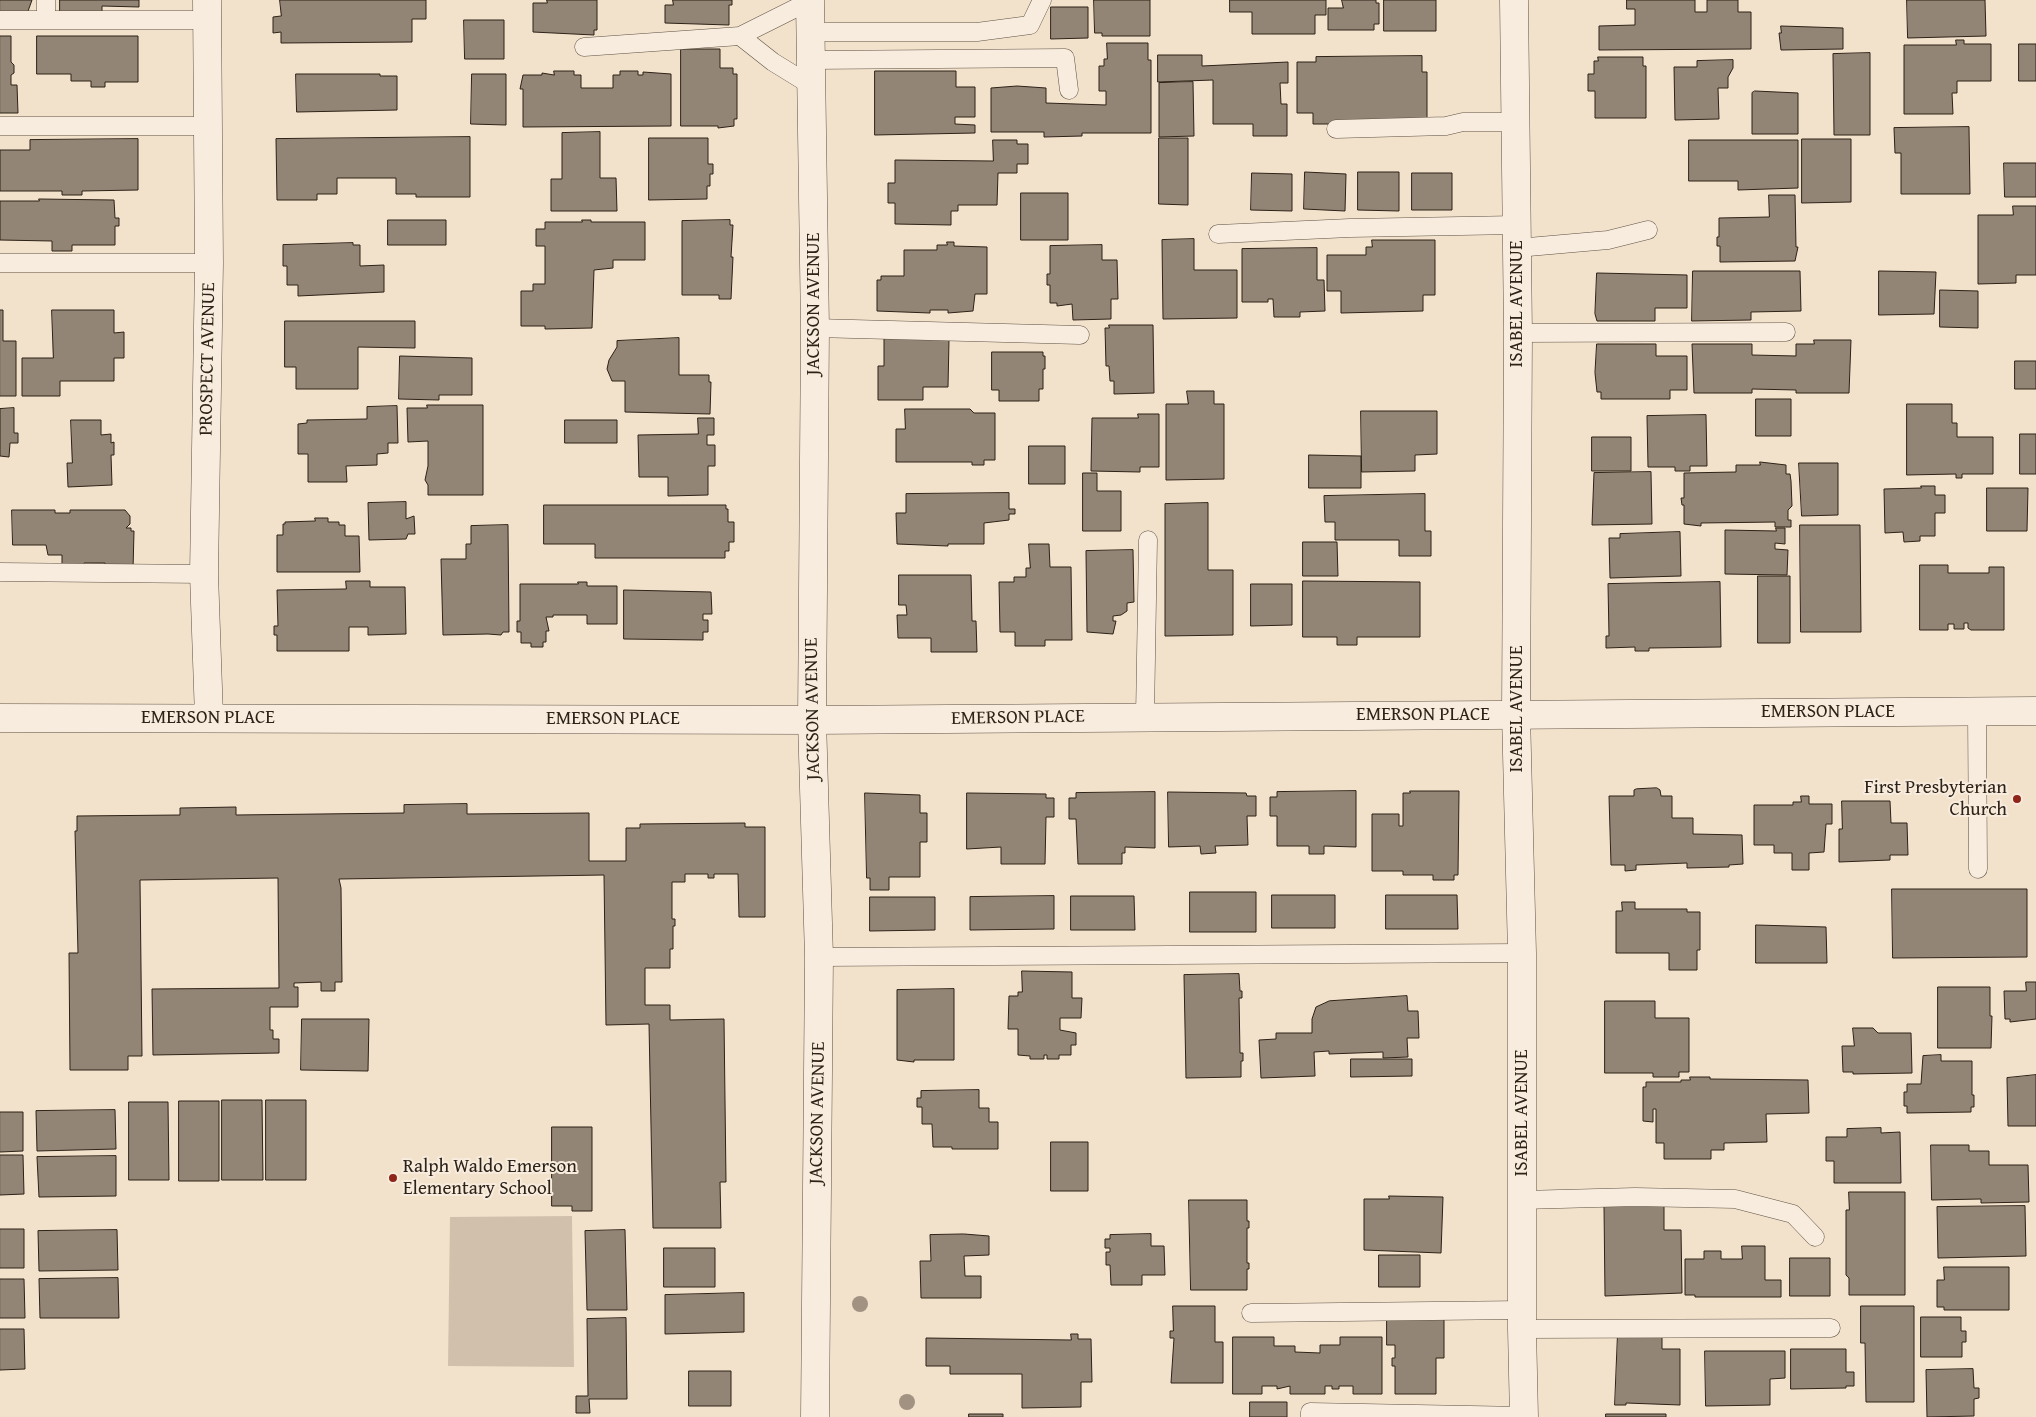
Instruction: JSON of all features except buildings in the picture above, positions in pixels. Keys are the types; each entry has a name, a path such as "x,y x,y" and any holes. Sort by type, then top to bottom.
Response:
{"street":[{"name":"JACKSON AVENUE","path":"810,0 815,328 812,720 819,957 816,1417"},
{"name":"ISABEL AVENUE","path":"1514,0 1518,333 1516,714 1522,952 1522,1319 1524,1417"},
{"name":"PROSPECT AVENUE","path":"207,10 209,263 204,574 209,717"},
{"name":"EMERSON PLACE","path":"0,718 209,717 812,720 1145,716 2036,711"}],"lane":[{"path":"46,0 46,20"},
{"path":"584,46 740,36 810,0"},
{"path":"811,32 977,32 1030,25 1042,0"},
{"path":"0,20 46,20 207,10"},
{"path":"740,36 773,62 812,73 1065,58 1069,90"},
{"path":"1336,129 1446,126 1463,122 1515,122"},
{"path":"0,126 208,126"},
{"path":"1218,234 1517,236 1608,240 1648,230"},
{"path":"0,263 209,263"},
{"path":"815,328 1080,335"},
{"path":"1518,333 1786,332"},
{"path":"1145,716 1148,540"},
{"path":"0,572 204,574"},
{"path":"1977,711 1978,869"},
{"path":"819,957 1522,952"},
{"path":"1522,1200 1634,1197 1735,1199 1793,1214 1814,1237"},
{"path":"1251,1313 1831,1328"},
{"path":"1310,1417 1310,1412 1524,1417"}],"shaded area":[{"path":"572,1216 574,1367 448,1366 450,1217"}],"place":[{"name":"First Presbyterian Church","path":"2017,799"},
{"name":"Ralph Waldo Emerson Elementary School","path":"393,1178"}]}
